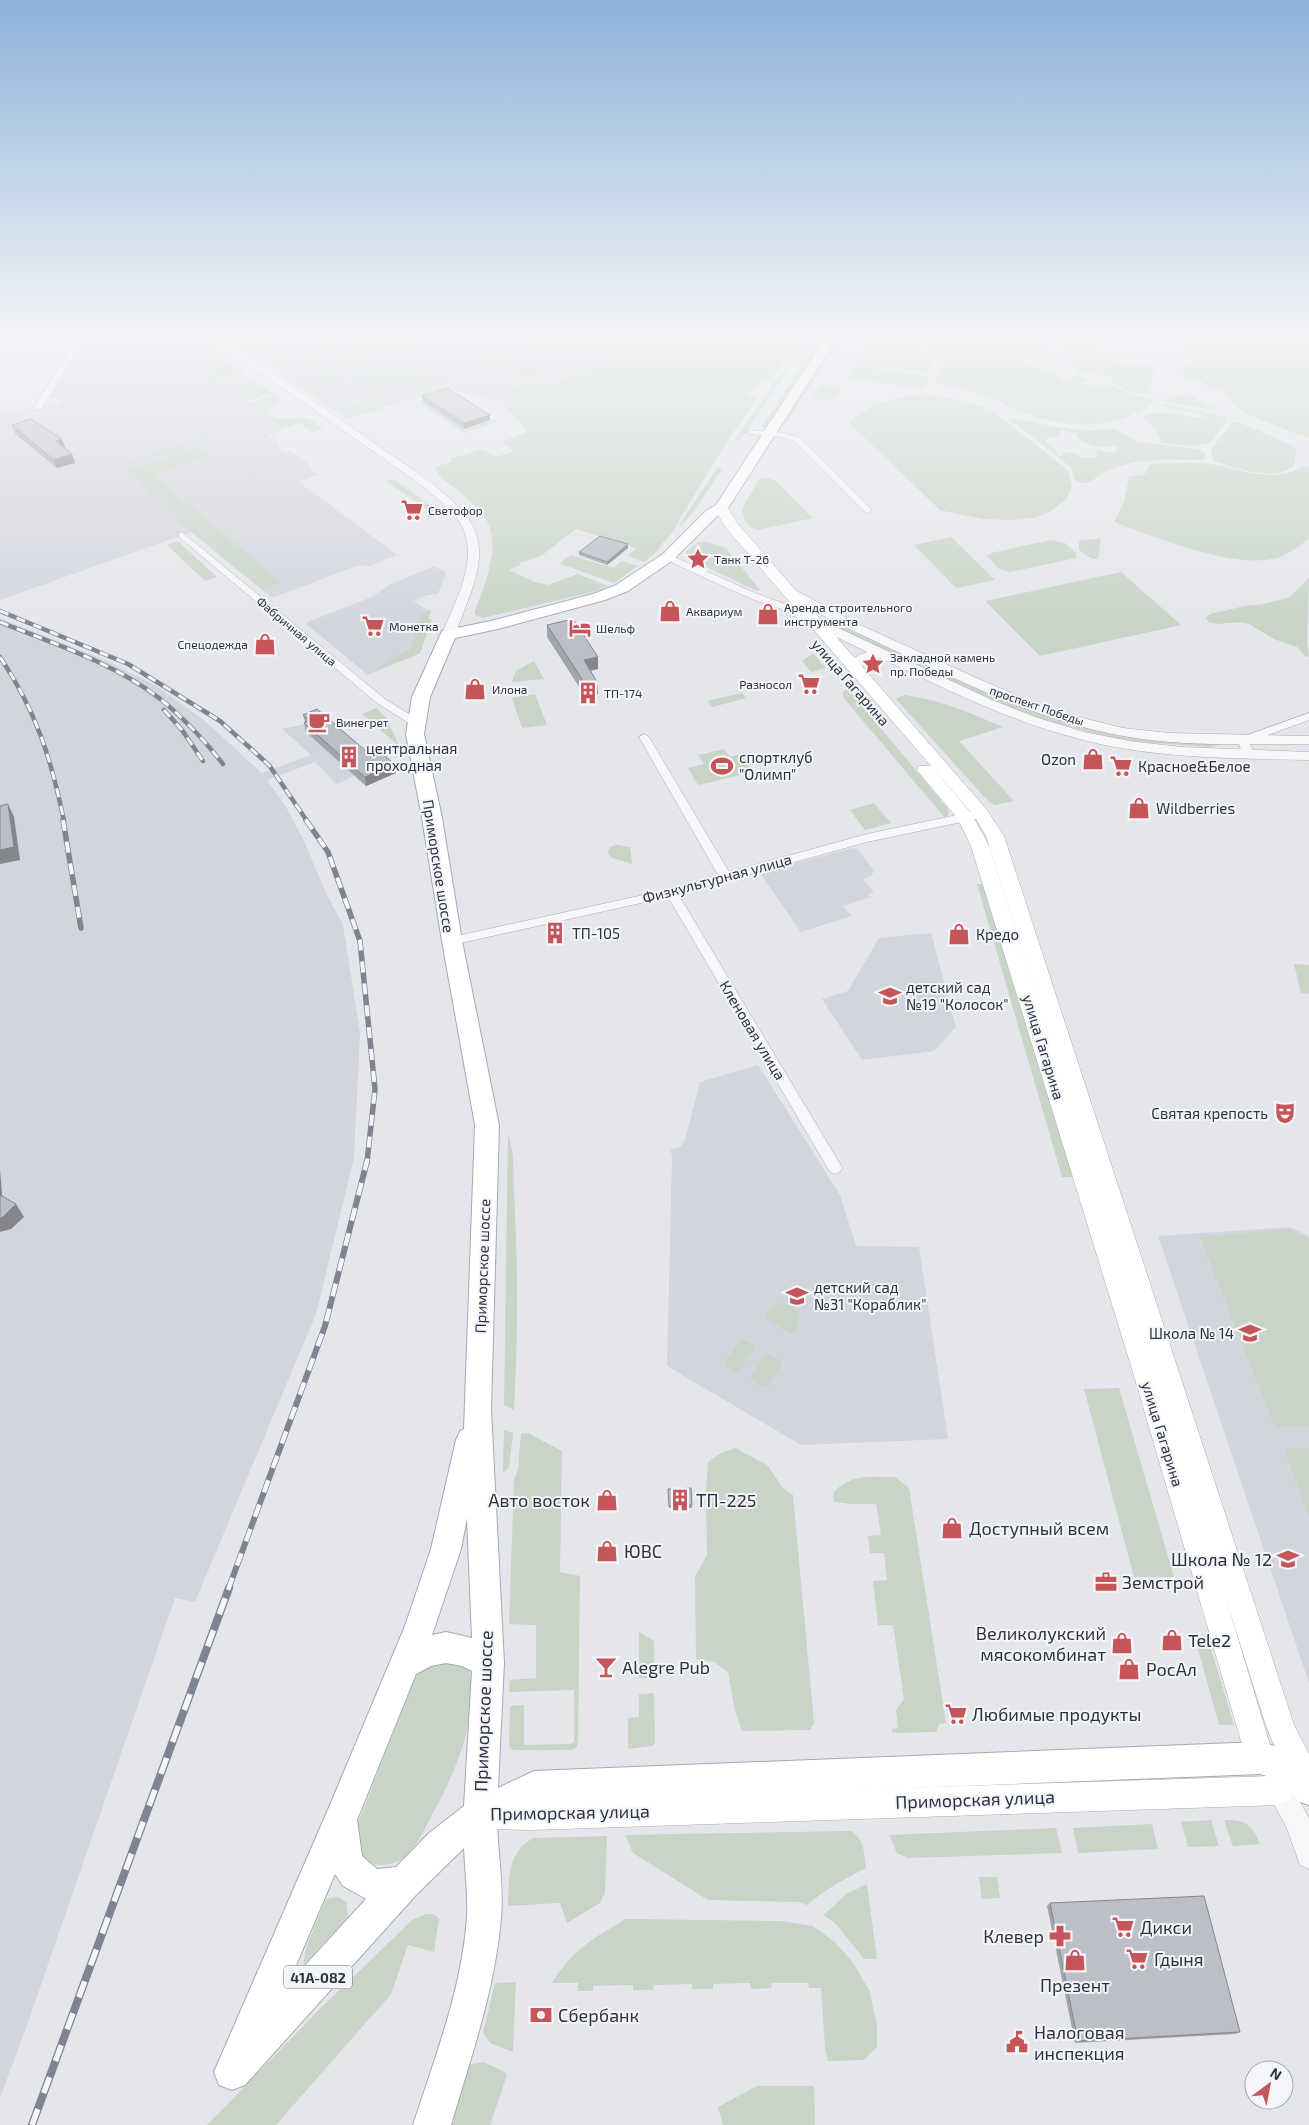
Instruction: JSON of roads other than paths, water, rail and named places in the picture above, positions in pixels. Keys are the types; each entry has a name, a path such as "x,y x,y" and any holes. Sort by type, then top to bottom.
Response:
{"main road":[{"path":"448,634 492,626 599,597 635,580 668,557 716,511 771,431"},
{"path":"744,445 752,432"},
{"path":"716,511 711,500 726,474"},
{"name":"улица Гагарина","path":"716,511 717,526 813,628 973,816 995,836 1281,1729 1299,1779"},
{"name":"улица Гагарина","path":"813,628 853,666 973,816 980,846 1084,1177 1260,1758"},
{"name":"Приморское шоссе","path":"432,2125 471,1999 479,1958 484,1916 480,1814 488,1663 477,1409 487,1125 452,941 432,818 415,734 424,688 448,634"},
{"name":"Приморское шоссе","path":"404,1883 232,2072 342,1817 420,1626 446,1548 477,1409"},
{"path":"405,1663 426,1652 454,1647 469,1651 488,1663"},
{"name":"Приморская улица","path":"640,1797 1260,1758 1299,1779"},
{"name":"Приморская улица","path":"404,1883 441,1845 480,1814 534,1787 640,1797 1299,1779"},
{"path":"342,1817 342,1850 346,1864 355,1875 366,1882 379,1886 404,1883"}],"street":[{"path":"350,431 442,495 468,524 472,536 475,560 465,592 448,634"},
{"path":"752,432 792,436 798,440 868,510"},
{"name":"Фабричная улица","path":"182,535 381,701 416,723"},
{"path":"668,557 749,594 786,598"},
{"name":"проспект Победы","path":"786,598 1014,700 1060,716 1114,730 1147,735 1243,740 1309,740"},
{"path":"813,628 825,617 834,618"},
{"name":"проспект Победы","path":"813,628 881,654 1007,712 1104,741 1150,747 1309,756"},
{"path":"853,666 864,657 881,654"},
{"path":"1248,754 1243,740 1309,716"},
{"path":"644,737 725,876"},
{"name":"Физкультурная улица","path":"452,941 670,892 867,838 973,816"},
{"name":"Кленовая улица","path":"670,892 835,1168"},
{"name":"улица Гагарина","path":"1299,1779 1297,1820 1309,1856"}],"railway":[{"path":"0,611 128,664 220,721 269,765 307,821"},
{"path":"0,622 82,655 141,685 168,705 185,721 223,764"},
{"path":"0,657 13,677 41,736 54,776 64,821"},
{"path":"164,710 182,730 203,761"},
{"path":"63,820 81,928"},
{"path":"306,820 328,852 360,941 375,1089 367,1162"},
{"path":"228,1590 325,1326 367,1161"},
{"path":"32,2125 229,1588"}],"place":[{"name":"Светофор","path":"412,510"},
{"name":"Танк Т-26","path":"698,559"},
{"name":"Аквариум","path":"670,611"},
{"name":"Аренда строительного инструмента","path":"768,614"},
{"name":"Монетка","path":"373,626"},
{"name":"Шельф","path":"580,628"},
{"name":"Спецодежда","path":"265,644"},
{"name":"Закладной камень пр. Победы","path":"873,664"},
{"name":"Разносол","path":"809,684"},
{"name":"Илона","path":"475,689"},
{"name":"ТП-174","path":"588,693"},
{"name":"Винегрет","path":"319,722"},
{"name":"центральная проходная","path":"349,757"},
{"name":"Ozon","path":"1093,759"},
{"name":"спортклуб \"Олимп\"","path":"722,766"},
{"name":"Красное&Белое","path":"1121,766"},
{"name":"Wildberries","path":"1139,808"},
{"name":"ТП-105","path":"555,933"},
{"name":"Кредо","path":"959,934"},
{"name":"детский сад №19 \"Колосок\"","path":"890,996"},
{"name":"Святая крепость","path":"1285,1113"},
{"name":"детский сад №31 \"Кораблик\"","path":"797,1296"},
{"name":"Школа № 14","path":"1250,1333"},
{"name":"Авто восток","path":"607,1500"},
{"name":"ТП-225","path":"680,1500"},
{"name":"Доступный всем","path":"952,1528"},
{"name":"ЮВС","path":"607,1551"},
{"name":"Школа № 12","path":"1288,1559"},
{"name":"Земстрой","path":"1106,1582"},
{"name":"Tele2","path":"1172,1640"},
{"name":"Великолукский мясокомбинат","path":"1122,1643"},
{"name":"Alegre Pub","path":"606,1667"},
{"name":"РосАл","path":"1129,1669"},
{"name":"Любимые продукты","path":"956,1714"},
{"name":"Дикси","path":"1123,1927"},
{"name":"Клевер","path":"1060,1936"},
{"name":"Гдыня","path":"1137,1959"},
{"name":"Презент","path":"1075,1960"},
{"name":"Сбербанк","path":"541,2015"},
{"name":"Налоговая инспекция","path":"1017,2042"}]}
